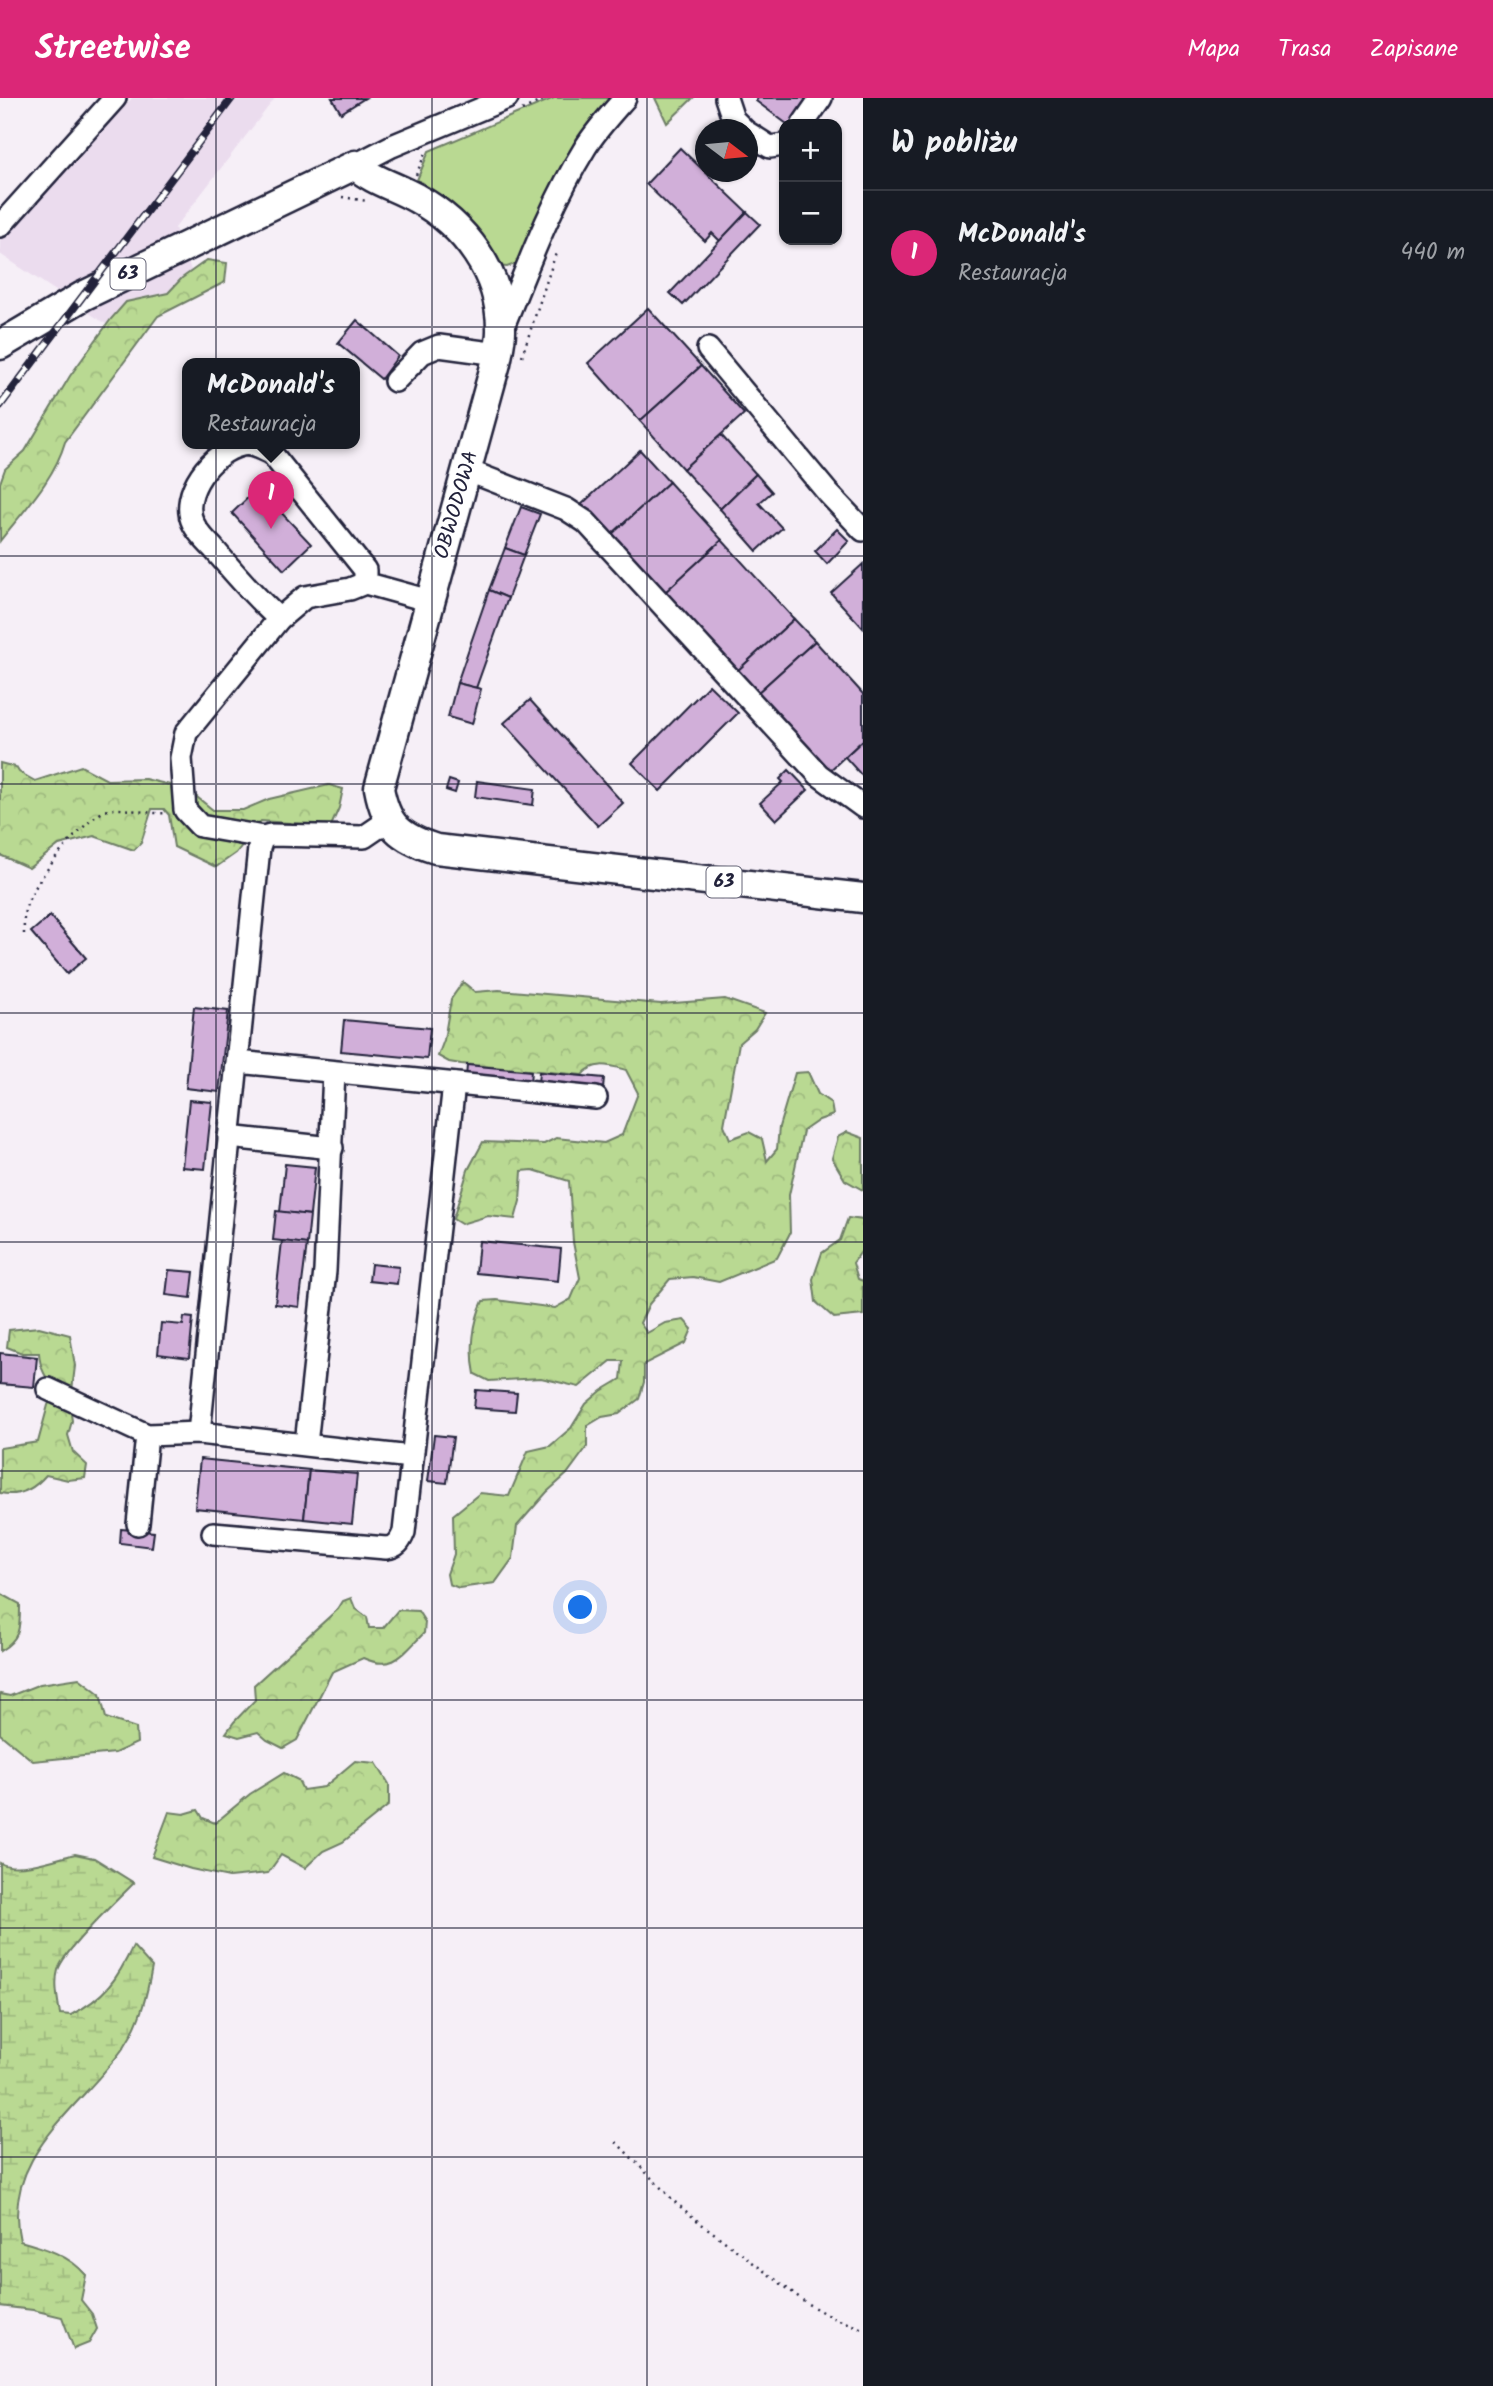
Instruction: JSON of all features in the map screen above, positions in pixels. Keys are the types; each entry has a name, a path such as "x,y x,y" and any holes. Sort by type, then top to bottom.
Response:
{"main road":[{"name":"63","path":"0,345 83,296 355,165"},
{"name":"OBWODOWA","path":"355,165 370,177 437,209 460,231 480,256 492,282 506,351 466,470 379,788 389,820"},
{"name":"63","path":"389,820 399,833 412,841 436,849 863,898"}],"street":[{"path":"0,226 115,98"},
{"path":"355,165 392,146 507,98"},
{"path":"395,381 422,353 439,346 506,351 547,219 586,146 625,98"},
{"path":"726,98 734,119"},
{"path":"806,119 821,98"},
{"path":"758,140 770,148 779,146"},
{"path":"708,349 828,493 863,530"},
{"path":"232,449 206,469 192,492 188,509 193,525 249,591 279,619"},
{"path":"263,449 272,454 365,570 365,583"},
{"path":"466,470 566,509 586,522 819,775 863,807"},
{"path":"389,820 364,837 298,834 263,837 200,827 185,810 181,758 186,733 279,619 305,597 350,589 365,583 430,601"},
{"path":"199,1433 257,861 263,837"},
{"path":"238,1062 596,1098"},
{"path":"306,1444 325,1271 334,1072"},
{"path":"213,1533 394,1547 400,1542 404,1532 454,1083"},
{"path":"229,1137 332,1148"},
{"path":"48,1390 147,1435 199,1433 411,1457"},
{"path":"138,1524 147,1435"}],"path":[{"path":"506,351 557,247"},
{"path":"24,934 25,907 35,887 96,814 112,808 163,814 185,810"},
{"path":"616,2142 676,2203 699,2222 808,2304 831,2317 863,2329"}],"shaded area":[{"path":"132,98 275,98 175,228 194,278 124,336 0,254 0,240"}],"green space":[{"path":"554,98 613,98 581,137 560,169 518,263 507,267 497,266 421,187 423,183 417,180 429,151"},
{"path":"655,98 693,98 667,123"},
{"path":"207,260 227,263 225,282 158,316 65,442 46,482 0,541 0,483 5,469 25,451 70,376 111,319 126,302 168,293 182,278"},
{"path":"0,763 16,767 19,772 35,781 81,766 107,780 145,779 187,789 213,810 243,810 269,799 329,785 343,789 339,808 327,835 289,823 261,821 236,853 216,867 174,847 169,815 164,809 152,809 141,843 134,850 94,836 59,845 29,868 0,855"},
{"path":"463,982 475,992 499,990 661,1004 725,999 765,1013 755,1029 739,1043 724,1125 730,1139 749,1132 762,1139 767,1161 777,1149 779,1127 795,1073 808,1072 818,1094 831,1103 833,1115 819,1120 803,1131 789,1195 790,1233 777,1258 719,1282 693,1277 670,1279 649,1304 640,1323 647,1333 665,1323 684,1320 692,1329 686,1343 644,1364 644,1382 639,1399 619,1414 602,1417 587,1426 587,1447 567,1474 517,1526 513,1558 495,1583 459,1588 449,1584 447,1574 454,1554 453,1515 480,1493 509,1496 528,1451 550,1446 571,1428 586,1404 621,1379 623,1361 611,1361 579,1387 541,1378 489,1381 475,1374 473,1337 483,1301 497,1300 555,1308 571,1299 580,1278 573,1242 569,1181 533,1170 522,1171 520,1201 515,1219 488,1216 461,1224 453,1219 468,1170 483,1142 544,1144 556,1138 604,1143 622,1135 638,1093 626,1070 609,1066 592,1067 582,1075 461,1064 438,1056 444,1040 451,999"},
{"path":"847,1132 863,1138 863,1190 845,1180 832,1158 838,1137"},
{"path":"848,1218 863,1220 863,1249 853,1263 858,1279 863,1281 863,1315 834,1318 816,1302 813,1279 822,1253 840,1240"},
{"path":"39,1327 70,1335 75,1366 70,1407 72,1421 68,1435 73,1452 87,1465 85,1478 68,1480 46,1475 25,1491 0,1493 0,1448 38,1442 48,1405 57,1388 44,1373 39,1353 22,1353 7,1347 9,1330"},
{"path":"0,1593 20,1604 20,1612 16,1637 0,1651"},
{"path":"351,1598 355,1608 367,1617 369,1628 383,1628 398,1610 418,1611 425,1622 424,1633 404,1654 390,1662 374,1662 363,1658 332,1672 297,1740 283,1748 258,1732 239,1737 226,1733 255,1700 254,1685 338,1609 343,1601"},
{"path":"79,1678 100,1694 106,1718 136,1728 137,1743 115,1753 33,1761 0,1734 0,1694 10,1696 40,1684"},
{"path":"355,1761 376,1763 389,1784 389,1805 343,1842 323,1851 305,1868 281,1855 268,1873 229,1877 152,1857 169,1812 184,1814 198,1810 203,1818 215,1823 250,1794 284,1773 298,1780 303,1790 324,1787"},
{"path":"75,1854 94,1858 134,1883 92,1925 63,1961 56,1981 60,2014 71,2015 101,1994 121,1969 133,1946 152,1967 142,2008 130,2038 107,2069 49,2135 33,2158 22,2183 17,2211 20,2241 64,2257 86,2275 81,2300 92,2314 97,2329 89,2343 74,2349 62,2317 0,2306 0,1863 7,1866 26,1866"}],"building":[{"path":"332,98 365,98 341,113"},
{"path":"758,98 817,98 803,119 780,119 756,101"},
{"path":"680,148 695,162 695,182 716,182 747,212 720,241 712,233 705,241 646,184"},
{"path":"747,212 760,224 683,305 670,293"},
{"path":"648,308 701,366 640,421 588,363"},
{"path":"357,320 398,356 381,379 360,361 360,358 356,358 338,343"},
{"path":"701,366 744,414 683,469 640,421"},
{"path":"721,435 756,474 720,509 683,469"},
{"path":"640,450 669,482 610,536 581,505"},
{"path":"756,474 772,492 759,503 782,528 757,551 720,509"},
{"path":"669,482 722,540 663,594 610,536"},
{"path":"258,488 311,544 284,570 232,513"},
{"path":"521,507 540,514 524,555 505,548"},
{"path":"837,529 849,541 827,564 815,551"},
{"path":"722,540 794,619 735,673 663,594"},
{"path":"505,548 524,555 508,598 489,590"},
{"path":"863,564 863,628 831,593"},
{"path":"489,590 508,598 476,688 457,683"},
{"path":"794,619 815,641 755,695 735,673"},
{"path":"815,641 863,694 863,740 827,773 755,695"},
{"path":"457,683 481,689 472,724 448,717"},
{"path":"709,685 738,713 660,791 632,763"},
{"path":"530,700 623,803 598,826 504,723"},
{"path":"863,740 863,777 845,757"},
{"path":"789,770 808,790 776,820 760,803 783,782 780,779"},
{"path":"449,780 458,783 455,793 446,790"},
{"path":"477,781 535,789 533,805 475,797"},
{"path":"50,916 86,958 67,974 31,932"},
{"path":"194,1007 228,1011 219,1092 186,1088"},
{"path":"344,1020 430,1028 427,1059 341,1051"},
{"path":"467,1065 531,1071 530,1083 466,1078"},
{"path":"539,1072 604,1078 603,1089 538,1083"},
{"path":"189,1100 212,1102 205,1169 182,1167"},
{"path":"285,1164 315,1167 310,1215 280,1212"},
{"path":"276,1211 310,1215 307,1244 273,1240"},
{"path":"282,1241 307,1244 299,1307 275,1304"},
{"path":"479,1241 561,1249 558,1281 476,1273"},
{"path":"371,1264 399,1267 397,1284 369,1281"},
{"path":"169,1270 194,1272 191,1298 166,1295"},
{"path":"184,1317 193,1318 189,1358 158,1354 161,1323 183,1325"},
{"path":"0,1353 37,1357 34,1387 0,1384"},
{"path":"476,1390 517,1393 515,1411 474,1408"},
{"path":"434,1435 453,1437 447,1483 428,1481"},
{"path":"200,1459 309,1470 304,1519 195,1508"},
{"path":"309,1470 357,1474 352,1524 304,1519"},
{"path":"121,1529 154,1532 152,1547 120,1543"}],"railway":[{"path":"0,406 232,98"}],"place":[{"name":"McDonald's","path":"271,529"}]}
